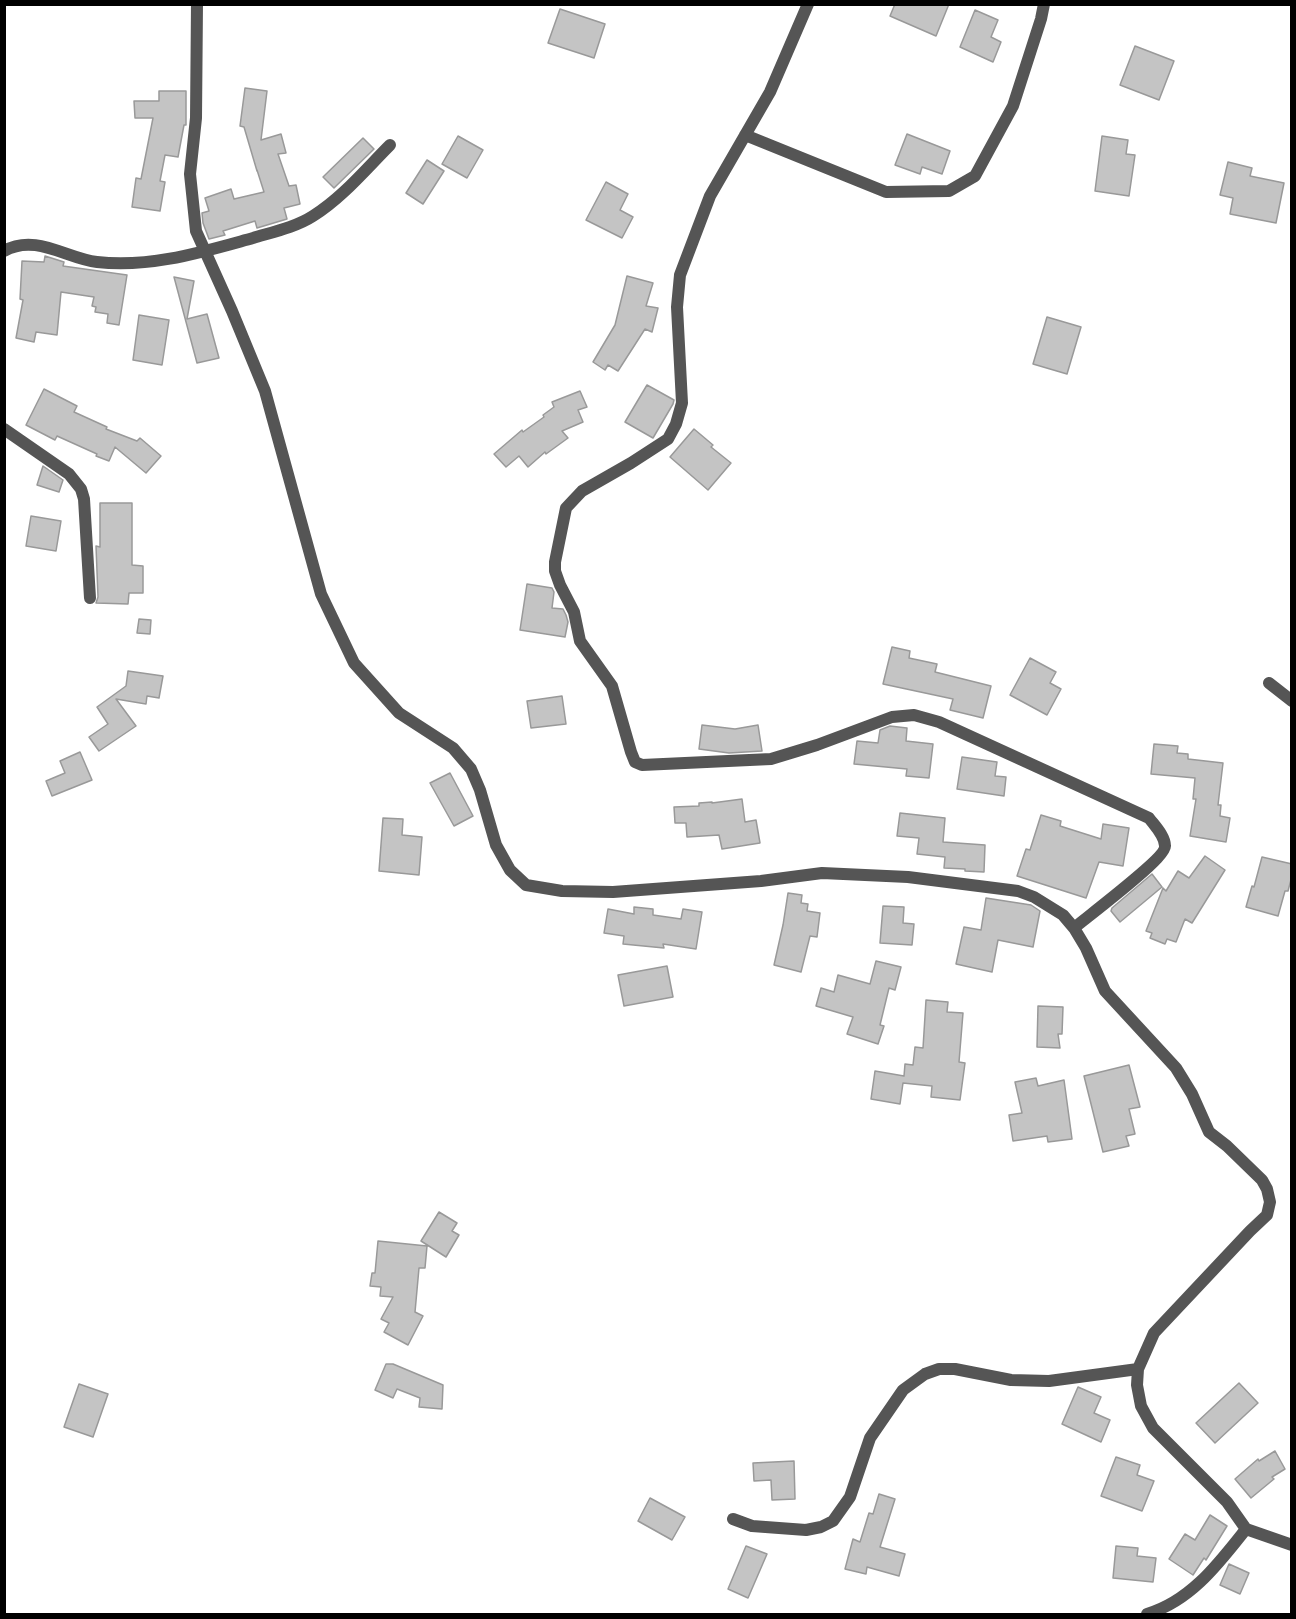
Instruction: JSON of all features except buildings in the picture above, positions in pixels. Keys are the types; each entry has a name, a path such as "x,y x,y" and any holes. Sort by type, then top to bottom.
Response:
{"street":[{"path":"196,4 196,118 190,174 196,231 265,391 321,594 354,663 399,713 453,748 471,769 480,790 496,845 510,870 526,885 562,891 613,892 822,873 908,877 1018,891 1034,897 1063,915 1086,948 1105,992 1176,1068 1192,1094 1209,1132 1262,1180 1269,1195 1267,1215 1154,1333 1138,1369 1137,1384 1141,1406 1153,1428 1227,1502 1246,1529 1292,1545"},
{"path":"808,4 770,92 710,196 680,275 677,308 682,403 676,424 668,439 631,464 582,491 566,508 555,571 574,612 580,641 612,686 631,752 635,762 642,765 771,759 817,745 892,717 914,715 939,722 1149,818 1163,838 1166,846 1165,852 1074,928"},
{"path":"746,135 886,192 949,191 975,176 1013,106 1044,4"},
{"path":"4,251 11,247 28,245 49,247 94,262 144,264 206,251 288,228 312,217 337,198 390,145"},
{"path":"4,429 69,474 81,489 84,499 90,598"},
{"path":"1269,683 1292,701"},
{"path":"733,1519 752,1526 806,1530 833,1521 850,1497 870,1438 903,1389 925,1374 939,1369 955,1369 1011,1380 1049,1382 1138,1369"},
{"path":"1147,1614 1162,1610 1186,1595 1217,1566 1246,1529"}]}
